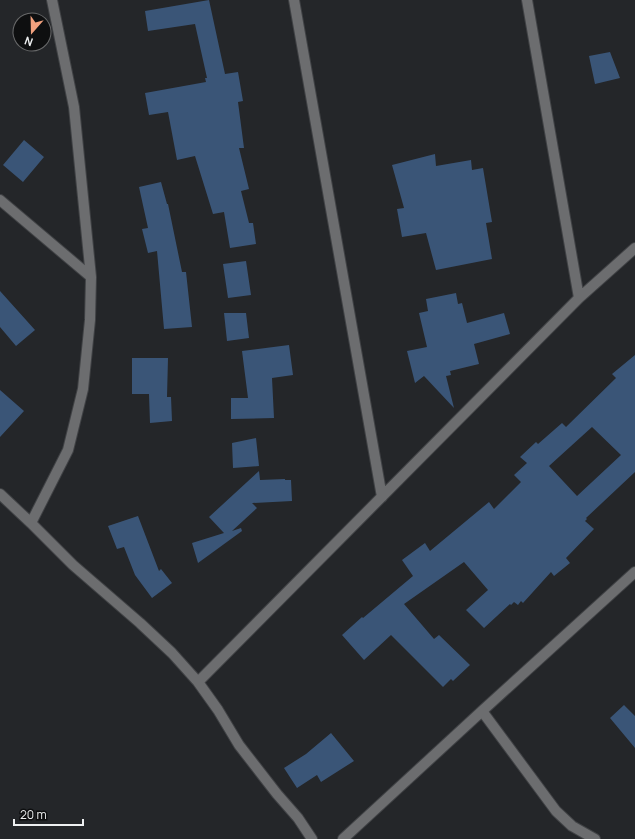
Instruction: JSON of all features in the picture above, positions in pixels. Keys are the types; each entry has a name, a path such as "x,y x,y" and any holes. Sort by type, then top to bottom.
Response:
{"street":[{"path":"31,523 68,450 83,388 90,320 91,277 74,107 52,0"},
{"path":"294,0 382,497"},
{"path":"527,0 578,298"},
{"path":"0,200 91,277"},
{"path":"198,682 578,298 635,248"},
{"path":"0,494 73,565 172,652 198,682 218,710 239,744 277,794 298,818 312,839"},
{"path":"343,839 635,572"},
{"path":"482,711 556,811 572,826 595,839"}],"building":[{"path":"209,0 225,74 238,72 243,101 238,102 244,148 239,148 249,189 241,191 249,223 253,223 256,244 230,248 224,212 213,214 195,156 177,160 168,112 149,115 145,93 206,82 205,78 207,78 195,24 148,31 145,11"},
{"path":"610,52 620,78 595,84 589,56"},
{"path":"24,140 44,157 23,182 3,165"},
{"path":"435,154 436,166 471,160 472,170 483,168 492,222 486,223 492,259 436,270 426,233 402,237 397,209 404,208 392,165"},
{"path":"161,182 168,204 182,272 186,272 192,327 164,329 157,251 148,253 142,229 148,228 139,187"},
{"path":"246,261 251,295 228,298 223,264"},
{"path":"0,291 35,330 16,346 0,327"},
{"path":"456,293 458,304 462,303 467,323 504,313 510,334 474,344 479,364 450,371 451,375 446,376 454,408 424,376 415,383 407,351 427,347 419,313 428,311 426,299"},
{"path":"224,313 246,313 249,338 227,341"},
{"path":"289,345 293,375 272,378 274,418 231,419 231,398 248,398 242,351"},
{"path":"635,355 635,472 586,518 587,519 585,521 594,529 566,558 570,563 554,576 551,572 523,603 521,601 518,605 514,602 511,605 510,604 484,628 466,610 488,590 464,562 404,604 434,639 439,635 470,665 453,681 451,679 443,687 391,635 364,660 342,635 413,576 402,560 425,543 430,551 489,502 494,509 521,482 514,475 527,463 520,457 536,442 538,444 562,423 566,427 616,378 612,374","holes":["592,427 621,455 577,496 549,466"]},
{"path":"132,358 168,358 167,397 171,397 172,421 150,423 149,394 132,394"},
{"path":"0,390 24,411 0,437"},
{"path":"256,438 259,466 233,468 232,443"},
{"path":"259,471 260,480 291,480 292,501 252,503 257,508 232,531 241,528 242,531 198,563 192,543 224,533 209,517"},
{"path":"138,516 159,571 161,569 172,583 152,598 135,575 124,547 117,549 108,526"},
{"path":"624,705 635,716 635,748 610,718"},
{"path":"331,733 354,761 321,782 317,775 297,788 284,768 306,754"}]}
